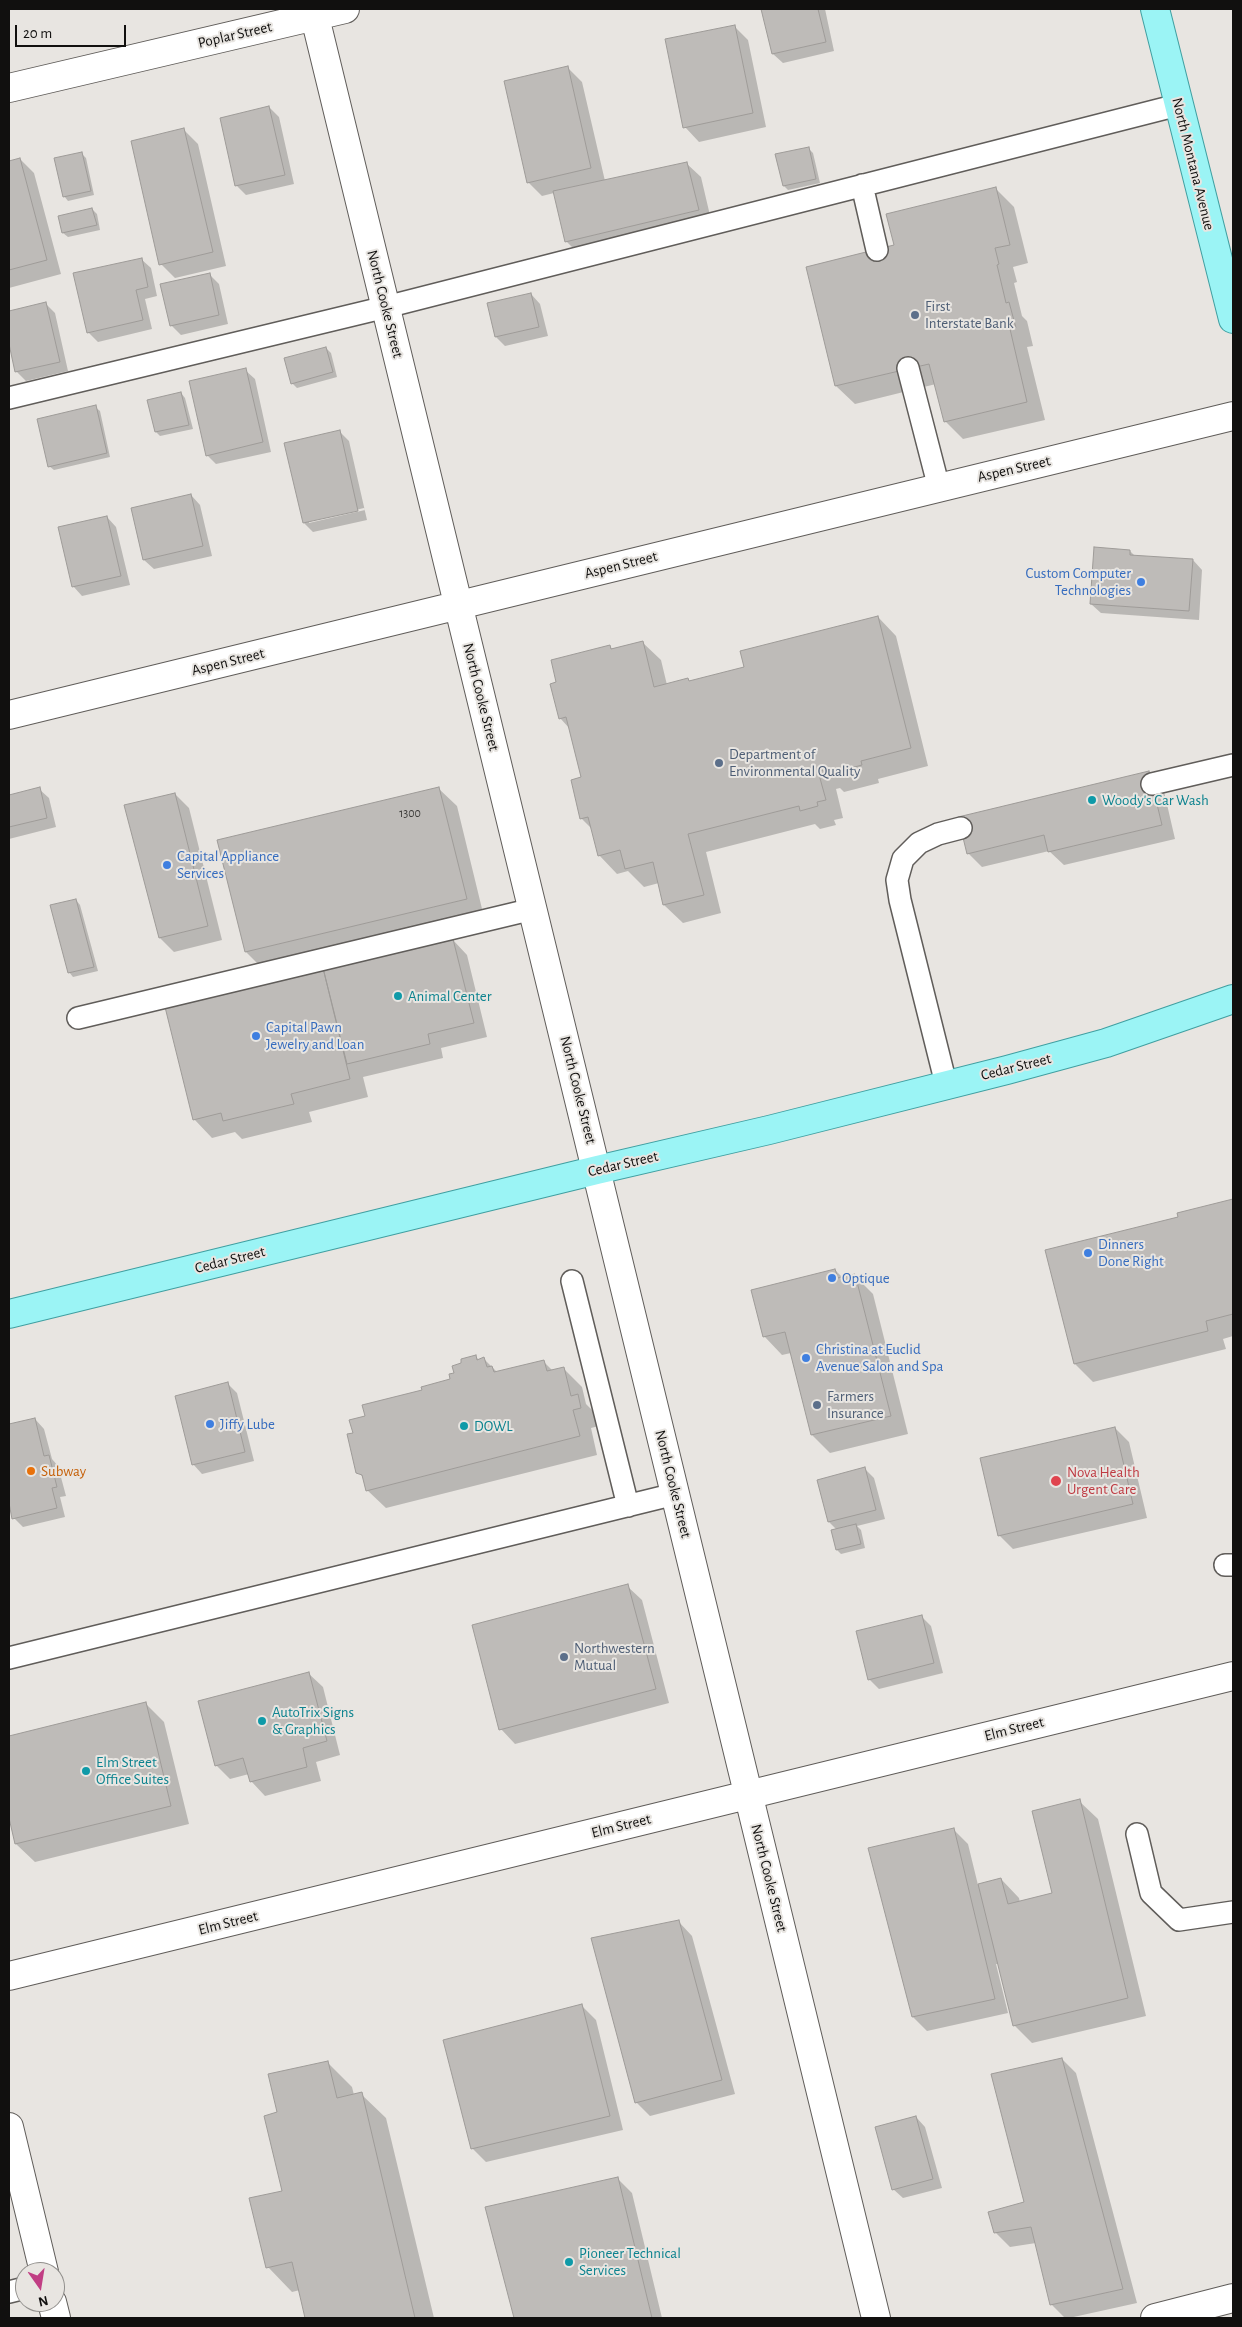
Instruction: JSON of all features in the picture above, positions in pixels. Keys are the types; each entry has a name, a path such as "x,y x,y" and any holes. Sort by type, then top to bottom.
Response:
{"main road":[{"name":"North Montana Avenue","path":"1155,9 1233,319"},
{"name":"Cedar Street","path":"9,1314 597,1170 769,1130 1106,1043 1233,998"}],"street":[{"name":"Poplar Street","path":"9,88 314,12 345,9"},
{"name":"North Cooke Street","path":"314,12 876,2318"},
{"name":"Aspen Street","path":"9,715 1233,416"},
{"name":"Elm Street","path":"9,1976 1233,1676"},
{"path":"9,2127 42,2262"},
{"path":"1155,2318 1233,2298"}],"lane":[{"path":"9,398 386,307 1178,105"},
{"path":"862,185 878,250"},
{"path":"908,368 939,488"},
{"path":"1152,784 1233,765"},
{"path":"946,1084 900,900 898,880 903,859 919,843 938,834 961,828"},
{"path":"78,1018 533,909"},
{"path":"572,1281 628,1506"},
{"path":"9,1658 675,1494"},
{"path":"1137,1834 1151,1893 1179,1920 1233,1912"}],"building":[{"path":"761,9 818,9 826,42 772,54"},
{"path":"735,25 753,113 683,128 665,39"},
{"path":"568,66 591,168 527,183 504,81"},
{"path":"269,106 285,175 235,186 220,118"},
{"path":"184,128 213,252 159,265 131,141"},
{"path":"809,147 816,179 783,186 775,154"},
{"path":"82,152 91,191 63,197 54,158"},
{"path":"20,158 47,260 9,270 9,161"},
{"path":"687,162 699,210 565,242 553,191"},
{"name":"First Interstate Bank","path":"996,187 1010,245 995,248 999,264 997,265 1006,303 1009,302 1016,328 1010,329 1027,402 944,422 929,364 835,386 806,267 894,245 886,214"},
{"path":"92,208 97,225 62,233 58,216"},
{"path":"142,258 148,287 136,290 143,320 87,333 73,273"},
{"path":"210,273 219,315 170,326 160,284"},
{"path":"531,293 539,327 495,337 487,303"},
{"path":"46,302 60,362 15,372 9,344 9,311"},
{"path":"326,347 333,372 291,384 284,358"},
{"path":"246,368 263,442 206,456 189,381"},
{"path":"181,392 189,425 155,432 147,400"},
{"path":"96,405 107,453 48,467 37,419"},
{"path":"340,430 358,511 303,523 284,443"},
{"path":"191,494 203,546 143,560 131,508"},
{"path":"107,516 121,576 72,587 58,527"},
{"name":"Custom Computer Technologies","path":"1094,547 1130,550 1130,555 1193,559 1189,611 1090,604"},
{"name":"Department of Environmental Quality","path":"878,616 911,748 861,761 862,765 824,775 823,770 818,771 826,800 817,802 818,806 800,811 799,806 688,834 704,895 663,905 653,862 625,869 620,850 598,856 588,817 580,819 571,780 581,777 566,717 559,719 550,684 556,682 551,660 610,645 611,649 643,641 654,687 688,678 689,681 744,667 740,651"},
{"name":"Woody's Car Wash","path":"1149,771 1162,825 1048,852 1044,835 967,854 958,817"},
{"path":"40,787 47,818 9,827 9,795"},
{"path":"439,787 467,899 245,952 217,840"},
{"name":"Capital Appliance Services","path":"175,793 208,926 159,938 124,805"},
{"path":"76,899 94,967 68,973 50,905"},
{"name":"Animal Center","path":"453,939 474,1023 428,1034 430,1044 347,1064 323,968"},
{"name":"Capital Pawn Jewelry and Loan","path":"323,968 350,1079 291,1094 294,1104 223,1121 221,1113 193,1120 165,1007"},
{"path":"1233,1199 1233,1314 1206,1321 1208,1331 1074,1364 1045,1250 1178,1217 1177,1213"},
{"path":"835,1269 838,1278 855,1274 891,1416 811,1435 785,1332 763,1337 751,1290"},
{"name":"DOWL","path":"476,1355 477,1360 484,1357 487,1367 492,1366 494,1372 544,1360 547,1371 564,1367 571,1396 578,1394 581,1408 573,1410 580,1436 366,1491 362,1475 356,1473 347,1434 353,1433 349,1420 365,1416 362,1405 422,1390 421,1387 450,1379 449,1374 454,1373 452,1366 461,1363 461,1359"},
{"name":"Jiffy Lube","path":"228,1382 245,1452 192,1465 175,1396"},
{"name":"Subway","path":"35,1418 44,1456 49,1455 57,1487 52,1488 57,1508 12,1519 9,1503 9,1424"},
{"name":"Nova Health Urgent Care","path":"1115,1427 1133,1504 998,1536 980,1458"},
{"path":"865,1467 876,1510 828,1522 817,1480"},
{"path":"856,1524 861,1544 836,1550 831,1530"},
{"name":"Northwestern Mutual","path":"628,1584 656,1689 499,1730 472,1625"},
{"path":"922,1615 934,1663 868,1680 856,1631"},
{"name":"AutoTrix Signs & Graphics","path":"309,1672 327,1741 303,1748 307,1767 250,1782 243,1758 215,1766 198,1701"},
{"name":"Elm Street Office Suites","path":"146,1702 171,1806 15,1844 9,1818 9,1736"},
{"path":"1080,1799 1128,1998 1013,2026 978,1884 1001,1878 1008,1904 1052,1893 1032,1811"},
{"path":"954,1828 995,1999 912,2017 868,1848"},
{"path":"679,1920 722,2080 635,2103 591,1938"},
{"path":"582,2004 610,2116 471,2149 443,2040"},
{"path":"1062,2058 1123,2289 1050,2305 1031,2227 994,2233 988,2212 1024,2202 991,2074"},
{"path":"328,2061 337,2098 362,2092 415,2318 305,2318 292,2262 266,2268 249,2198 282,2191 264,2116 277,2112 268,2074"},
{"path":"916,2116 933,2179 892,2190 875,2127"},
{"name":"Pioneer Technical Services","path":"618,2177 652,2318 514,2318 485,2207"}],"place":[{"name":"First Interstate Bank","path":"915,315"},
{"name":"Custom Computer Technologies","path":"1141,582"},
{"name":"Department of Environmental Quality","path":"719,763"},
{"name":"Woody's Car Wash","path":"1092,800"},
{"name":"Capital Appliance Services","path":"167,865"},
{"name":"Animal Center","path":"398,996"},
{"name":"Capital Pawn Jewelry and Loan","path":"256,1036"},
{"name":"Dinners Done Right","path":"1088,1253"},
{"name":"Optique","path":"832,1278"},
{"name":"Christina at Euclid Avenue Salon and Spa","path":"806,1358"},
{"name":"Farmers Insurance","path":"817,1405"},
{"name":"Jiffy Lube","path":"210,1424"},
{"name":"DOWL","path":"464,1426"},
{"name":"Subway","path":"31,1471"},
{"name":"Nova Health Urgent Care","path":"1056,1481"},
{"name":"Northwestern Mutual","path":"564,1657"},
{"name":"AutoTrix Signs & Graphics","path":"262,1721"},
{"name":"Elm Street Office Suites","path":"86,1771"},
{"name":"Pioneer Technical Services","path":"569,2262"}]}
